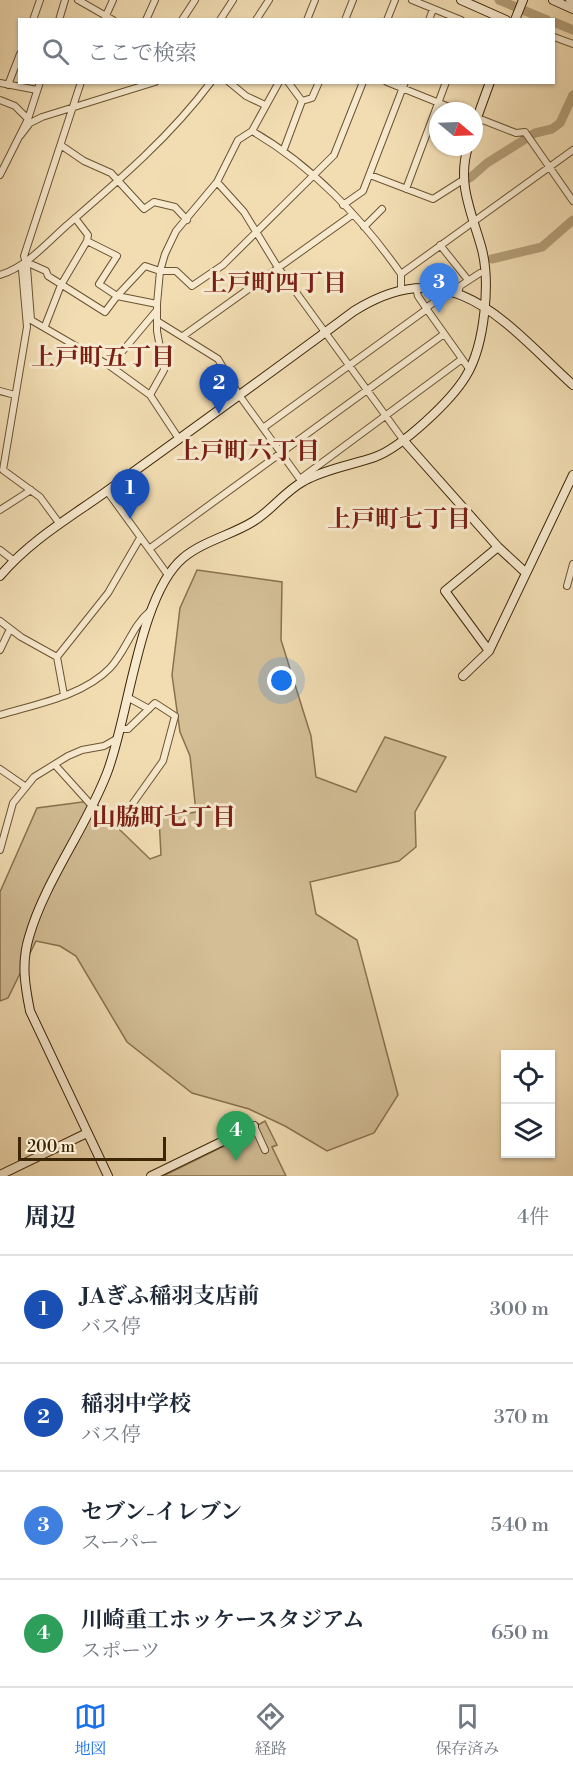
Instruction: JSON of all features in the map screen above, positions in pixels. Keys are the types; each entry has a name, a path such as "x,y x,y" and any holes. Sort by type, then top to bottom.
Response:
{"street":[{"path":"34,18 40,0"},
{"path":"60,18 65,0"},
{"path":"78,0 105,17 113,0"},
{"path":"147,18 155,0"},
{"path":"183,18 195,0"},
{"path":"221,18 232,0"},
{"path":"257,18 269,0"},
{"path":"308,18 315,0"},
{"path":"346,18 353,0"},
{"path":"388,18 394,0"},
{"path":"412,0 456,18"},
{"path":"461,0 502,18"},
{"path":"516,18 523,0"},
{"path":"553,0 573,9"},
{"path":"568,0 573,4"},
{"path":"430,18 433,9"},
{"path":"555,37 573,44"},
{"path":"8,85 18,59"},
{"path":"0,83 37,90"},
{"path":"0,175 28,119 39,84"},
{"path":"80,84 62,146 24,256 31,320 45,326 110,366 150,395 179,439"},
{"path":"0,275 25,262 119,181 194,105 210,84"},
{"path":"231,84 246,96 265,105"},
{"path":"150,395 164,370 157,321 160,271 176,231 217,182 238,140 252,130 278,84"},
{"path":"289,84 302,101"},
{"path":"302,101 312,98 318,84"},
{"path":"25,262 46,271 48,276 105,312 145,267 160,271 176,271 192,286 223,265 334,155 362,84"},
{"path":"438,102 445,84"},
{"path":"482,102 489,84"},
{"path":"20,136 30,123 135,85"},
{"path":"343,206 363,191 404,86 436,102"},
{"path":"0,100 15,106 28,119"},
{"path":"284,150 302,101"},
{"path":"483,123 516,134 525,132 573,201"},
{"path":"406,189 429,127"},
{"path":"252,130 284,150 376,239 401,274 401,291"},
{"path":"62,146 84,161 111,173 144,209 154,202 175,207 187,219"},
{"path":"401,274 573,150"},
{"path":"0,154 8,157"},
{"path":"301,480 383,454 404,441 457,389 470,370 484,305 486,265 472,222 463,180 467,156"},
{"path":"370,175 433,200 463,180"},
{"path":"217,182 244,212 255,234 277,266 404,441 498,547 526,573"},
{"path":"364,227 382,209"},
{"path":"183,336 277,266 352,215"},
{"path":"45,326 61,285 87,241 88,235 75,218"},
{"path":"87,241 117,256 99,284 117,296 157,307"},
{"path":"440,245 468,280"},
{"path":"25,262 22,270 27,327 3,470 31,490 60,523"},
{"path":"458,293 460,286 480,273"},
{"path":"416,288 426,309 470,370"},
{"path":"0,576 13,560 60,523 325,333 371,301 401,291 416,288 441,289 458,293 484,305 573,385"},
{"path":"263,428 426,309 440,298 441,289"},
{"path":"110,366 157,307"},
{"path":"157,321 218,359 239,395 301,480"},
{"path":"149,549 444,334"},
{"path":"108,1176 30,1011 24,986 24,966 33,924 93,807 120,734 155,596 168,574 187,555 255,520 301,480 462,359"},
{"path":"0,391 15,395"},
{"path":"463,676 489,651 573,475"},
{"path":"0,510 31,490"},
{"path":"107,491 168,574"},
{"path":"64,695 57,657 108,592 140,538"},
{"path":"489,651 446,591 498,547"},
{"path":"0,550 13,560"},
{"path":"567,586 573,564"},
{"path":"0,715 64,695 84,686 111,667 142,617 150,610"},
{"path":"0,621 57,657"},
{"path":"0,650 10,629"},
{"path":"129,698 149,709"},
{"path":"0,850 13,803 34,777 82,750 104,746 128,729 155,703 175,717 163,761 121,820 93,807 56,766"},
{"path":"0,769 26,787"},
{"path":"151,1176 254,1126 266,1150"},
{"path":"0,1175 87,1133"}],"shaded area":[{"path":"197,570 282,582 281,640 311,736 316,777 356,792 385,737 446,757 415,812 416,847 399,861 310,882 316,914 357,940 398,1095 374,1133 327,1151 285,1126 249,1109 192,1093 127,1042 76,956 60,946 36,941 8,998 0,1001 0,892 37,808 90,801 150,859 161,855 159,818 196,812 190,756 180,732 172,675 180,608"},
{"path":"265,1121 277,1145 272,1147 286,1176 163,1176 257,1130 256,1126"}],"waterway":[{"path":"499,0 542,18"},
{"path":"555,22 573,30"},
{"path":"470,178 487,163 535,133 552,129 560,123 573,95"},
{"path":"492,259 542,247 573,220"}],"place":[{"name":"セブン-イレブン","path":"439,313"},
{"name":"稲羽中学校","path":"219,414"},
{"name":"JAぎふ稲羽支店前","path":"130,519"},
{"name":"川崎重工ホッケースタジアム","path":"236,1161"}],"district":[{"name":"上戸町四丁目","path":"275,283"},
{"name":"上戸町五丁目","path":"103,357"},
{"name":"上戸町六丁目","path":"248,451"},
{"name":"上戸町七丁目","path":"399,519"},
{"name":"山脇町七丁目","path":"164,817"}]}
